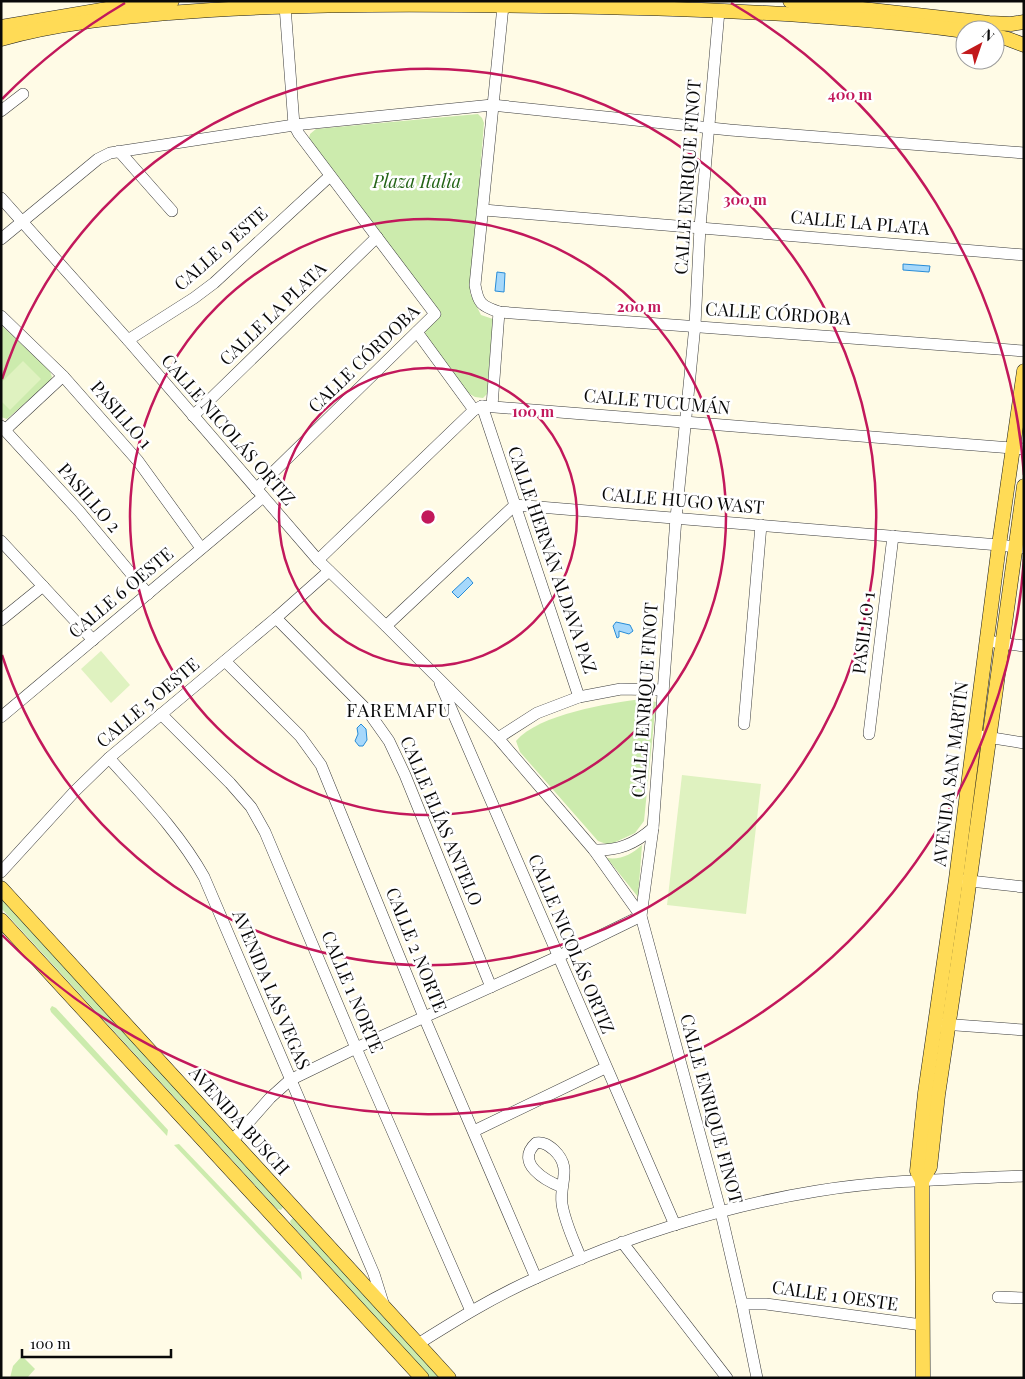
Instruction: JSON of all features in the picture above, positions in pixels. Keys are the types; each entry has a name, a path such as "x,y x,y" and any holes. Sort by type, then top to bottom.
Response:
{"main road":[{"path":"1,28 119,7 172,1"},
{"path":"204,10 216,6 251,1"},
{"path":"790,1 989,23 1011,24 1024,22"},
{"path":"1,39 58,26 93,21 286,4 503,3 622,5 845,18 955,31"},
{"path":"1005,39 1024,45"},
{"name":"AVENIDA SAN MARTÍN","path":"922,1181 930,1167 938,1095 949,1025 974,735 999,545 1019,448 1024,371"},
{"name":"AVENIDA SAN MARTÍN","path":"923,1378 922,1181 917,1171 925,1093 935,1023 989,737 1002,643 1019,548 1024,486"},
{"name":"AVENIDA BUSCH","path":"1,888 449,1378"},
{"path":"1,920 422,1378"},
{"path":"280,1223 294,1210"}],"street":[{"path":"499,312 486,307 477,298 475,285 484,210 492,105 503,3"},
{"name":"CALLE CÓRDOBA","path":"259,493 435,314 330,176 294,125 286,4"},
{"name":"CALLE ENRIQUE FINOT","path":"718,12 710,128 700,227 695,325 676,518 653,828 641,916 721,1213 757,1378"},
{"path":"1,111 23,94"},
{"path":"1,239 98,159 119,151 294,125 492,105 710,128 1024,153"},
{"path":"119,151 172,211"},
{"name":"CALLE 9 ESTE","path":"128,340 214,283 330,176"},
{"name":"CALLE NICOLÁS ORTIZ","path":"1,198 128,340 318,560 498,738 594,850 641,916"},
{"name":"CALLE LA PLATA","path":"484,210 1024,255"},
{"name":"CALLE LA PLATA","path":"193,416 377,237"},
{"name":"CALLE CÓRDOBA","path":"499,312 695,325 1024,351"},
{"name":"CALLE HERNÁN ALDAVA PAZ","path":"499,312 483,407 580,696"},
{"name":"PASILLO 1","path":"1,316 64,376 138,461 201,548"},
{"path":"318,560 483,407 417,332"},
{"path":"3,428 64,376"},
{"name":"CALLE TUCUMÁN","path":"483,407 1019,448"},
{"name":"PASILLO 2","path":"3,428 79,511 148,594"},
{"name":"CALLE 6 OESTE","path":"1,716 148,594 201,548 259,493"},
{"path":"386,626 515,505"},
{"name":"CALLE HUGO WAST","path":"515,505 1019,548"},
{"path":"744,724 761,525"},
{"name":"PASILLO 1","path":"869,734 893,536"},
{"path":"1,541 93,640"},
{"name":"CALLE 5 OESTE","path":"1,872 75,791 109,758 329,571"},
{"path":"1,620 44,586"},
{"name":"CALLE ELÍAS ANTELO","path":"276,618 366,710 389,741 405,774 491,987"},
{"path":"987,641 1024,646"},
{"name":"CALLE 2 NORTE","path":"225,661 300,736 321,765 424,1017 536,1278"},
{"name":"CALLE NICOLÁS ORTIZ","path":"437,676 605,1068 675,1225"},
{"path":"498,738 537,713 580,696 621,689 663,690"},
{"name":"CALLE 1 NORTE","path":"160,714 230,783 250,807 265,832 356,1048 471,1311"},
{"path":"974,735 1024,742"},
{"name":"AVENIDA LAS VEGAS","path":"109,758 172,828 204,877 374,1274 384,1307"},
{"path":"594,850 620,848 643,837 653,828"},
{"path":"963,880 1024,887"},
{"path":"232,1141 270,1098 290,1080 557,957 641,916"},
{"path":"935,1023 1024,1030"},
{"path":"474,1131 605,1068"},
{"path":"418,1344 471,1311 536,1278 622,1242 675,1225 769,1200 817,1191 865,1185 1024,1176"},
{"path":"562,1187 562,1205 581,1259"},
{"path":"622,1242 727,1378"},
{"path":"349,1269 361,1268 366,1258"},
{"path":"998,1297 1024,1298"},
{"name":"CALLE 1 OESTE","path":"742,1304 766,1304 922,1325"}],"green space":[{"name":"Plaza Italia","path":"478,114 484,123 478,220 470,293 481,315 493,319 487,394 483,398 475,397 468,393 425,334 426,330 437,319 309,138 310,134 316,129"},
{"path":"1,325 50,371 52,377 49,382 7,419 1,417"},
{"path":"23,361 41,379 10,410 1,401 1,383"},
{"path":"101,651 130,685 111,703 81,669"},
{"path":"643,699 656,702 644,821 635,833 609,845 598,841 520,752 516,741 541,724 575,711"},
{"path":"682,775 761,784 746,914 667,905"},
{"path":"642,845 638,897 607,858 626,856"},
{"path":"1,897 282,1203 283,1207 281,1210 277,1209 1,908"},
{"path":"52,1006 56,1008 168,1130 167,1136 51,1012"},
{"path":"179,1144 301,1272 302,1280 174,1145"},
{"path":"293,1218 297,1219 443,1378 431,1378 291,1224 290,1221"},
{"path":"22,1356 35,1369 27,1378 10,1378 13,1366"}],"water":[{"path":"903,264 930,266 929,272 903,270"},
{"path":"497,272 505,273 504,292 495,291"},
{"path":"468,577 473,583 458,598 452,592"},
{"path":"616,622 630,625 633,631 629,634 619,631 619,637 617,638 613,626"},
{"path":"361,724 366,729 367,740 363,746 359,746 355,741 358,734 357,728"}],"district":[{"name":"FAREMAFU","path":"399,710"}]}
